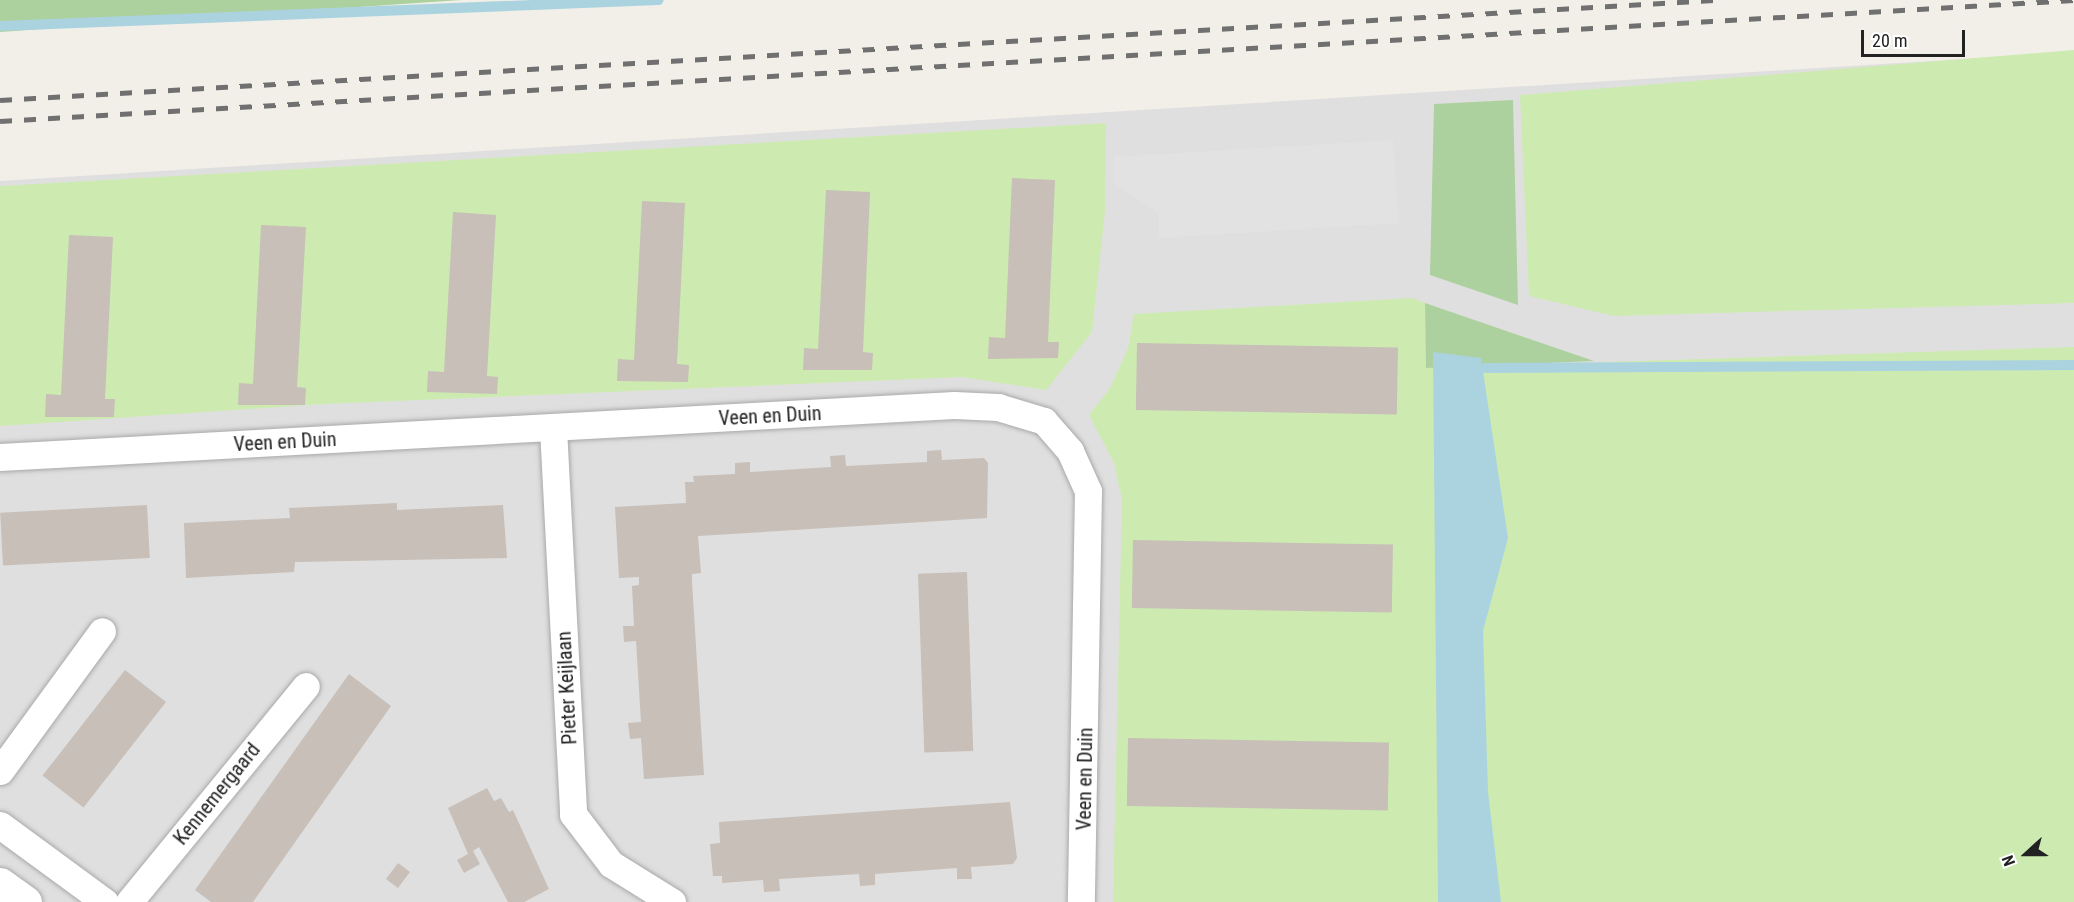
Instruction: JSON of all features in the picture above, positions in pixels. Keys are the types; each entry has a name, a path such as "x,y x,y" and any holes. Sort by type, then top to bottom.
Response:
{"street":[{"name":"Veen en Duin","path":"0,457 553,429 954,405 998,407 1044,421 1070,451 1088,491 1081,902"},
{"name":"Pieter Keijlaan","path":"553,429 573,814 611,864 672,902"},
{"path":"0,771 102,631"},
{"name":"Kennemergaard","path":"129,902 306,686"},
{"path":"0,825 105,902"},
{"path":"0,884 25,902"}],"shaded area":[{"path":"2074,52 2074,902 0,902 0,181"},
{"path":"1393,140 1399,223 1159,238 1159,213 1113,184 1114,157"}],"green space":[{"path":"0,0 461,0 0,32"},
{"path":"2074,50 2074,303 1614,316 1529,296 1520,95"},
{"path":"1513,100 1518,305 1430,275 1434,104"},
{"path":"1106,123 1105,211 1092,332 1046,390 962,377 324,404 0,426 0,186"},
{"path":"1412,298 1425,303 1426,368 2074,347 2074,902 1113,902 1122,500 1114,463 1089,415 1110,388 1128,348 1134,314"},
{"path":"1425,303 1594,361 1426,368"}],"water":[{"path":"1433,352 1481,358 1508,538 1483,631 1488,792 1501,902 1438,902"}],"building":[{"path":"1012,178 1055,180 1048,342 1059,342 1058,358 988,359 989,337 1005,338"},
{"path":"826,190 870,192 863,352 873,353 872,370 803,370 804,348 818,349"},
{"path":"642,201 685,203 677,364 689,365 688,382 617,381 618,359 634,360"},
{"path":"453,212 496,215 487,376 498,377 497,394 427,392 428,371 444,372"},
{"path":"261,225 306,227 297,387 306,388 305,405 238,405 239,383 253,384"},
{"path":"69,235 113,237 105,399 115,399 114,417 45,417 46,394 61,395"},
{"path":"1137,343 1398,348 1397,415 1136,410"},
{"path":"941,450 942,460 984,458 988,463 987,518 698,536 701,573 692,574 692,582 704,775 644,779 641,738 630,739 628,723 641,722 636,641 624,642 623,626 634,626 632,586 639,585 639,577 619,578 615,507 686,503 685,482 694,482 693,476 735,474 735,463 750,462 750,472 831,467 830,456 845,455 846,466 927,462 927,451"},
{"path":"397,503 397,510 503,505 507,558 295,562 294,572 186,578 184,523 290,518 289,508"},
{"path":"147,505 150,558 3,566 0,513"},
{"path":"1133,540 1393,545 1392,613 1132,608"},
{"path":"967,572 973,751 924,753 918,574"},
{"path":"125,670 166,702 83,808 43,776"},
{"path":"349,674 391,706 253,902 211,902 195,890"},
{"path":"1128,738 1389,743 1388,811 1127,806"},
{"path":"487,788 494,801 501,798 509,812 513,810 549,889 524,902 508,902 479,847 473,851 480,864 464,873 457,860 468,854 448,808"},
{"path":"1010,802 1017,858 1013,864 971,867 972,879 957,879 957,868 875,874 875,885 860,886 859,874 779,879 780,891 764,892 763,880 722,883 722,876 713,876 710,844 720,843 719,822"},
{"path":"398,863 410,872 398,888 386,879"}],"waterway":[{"path":"0,26 658,0"},
{"path":"1485,368 2074,365"}],"railway":[{"path":"0,100 1714,0"},
{"path":"0,121 2074,0"}]}
